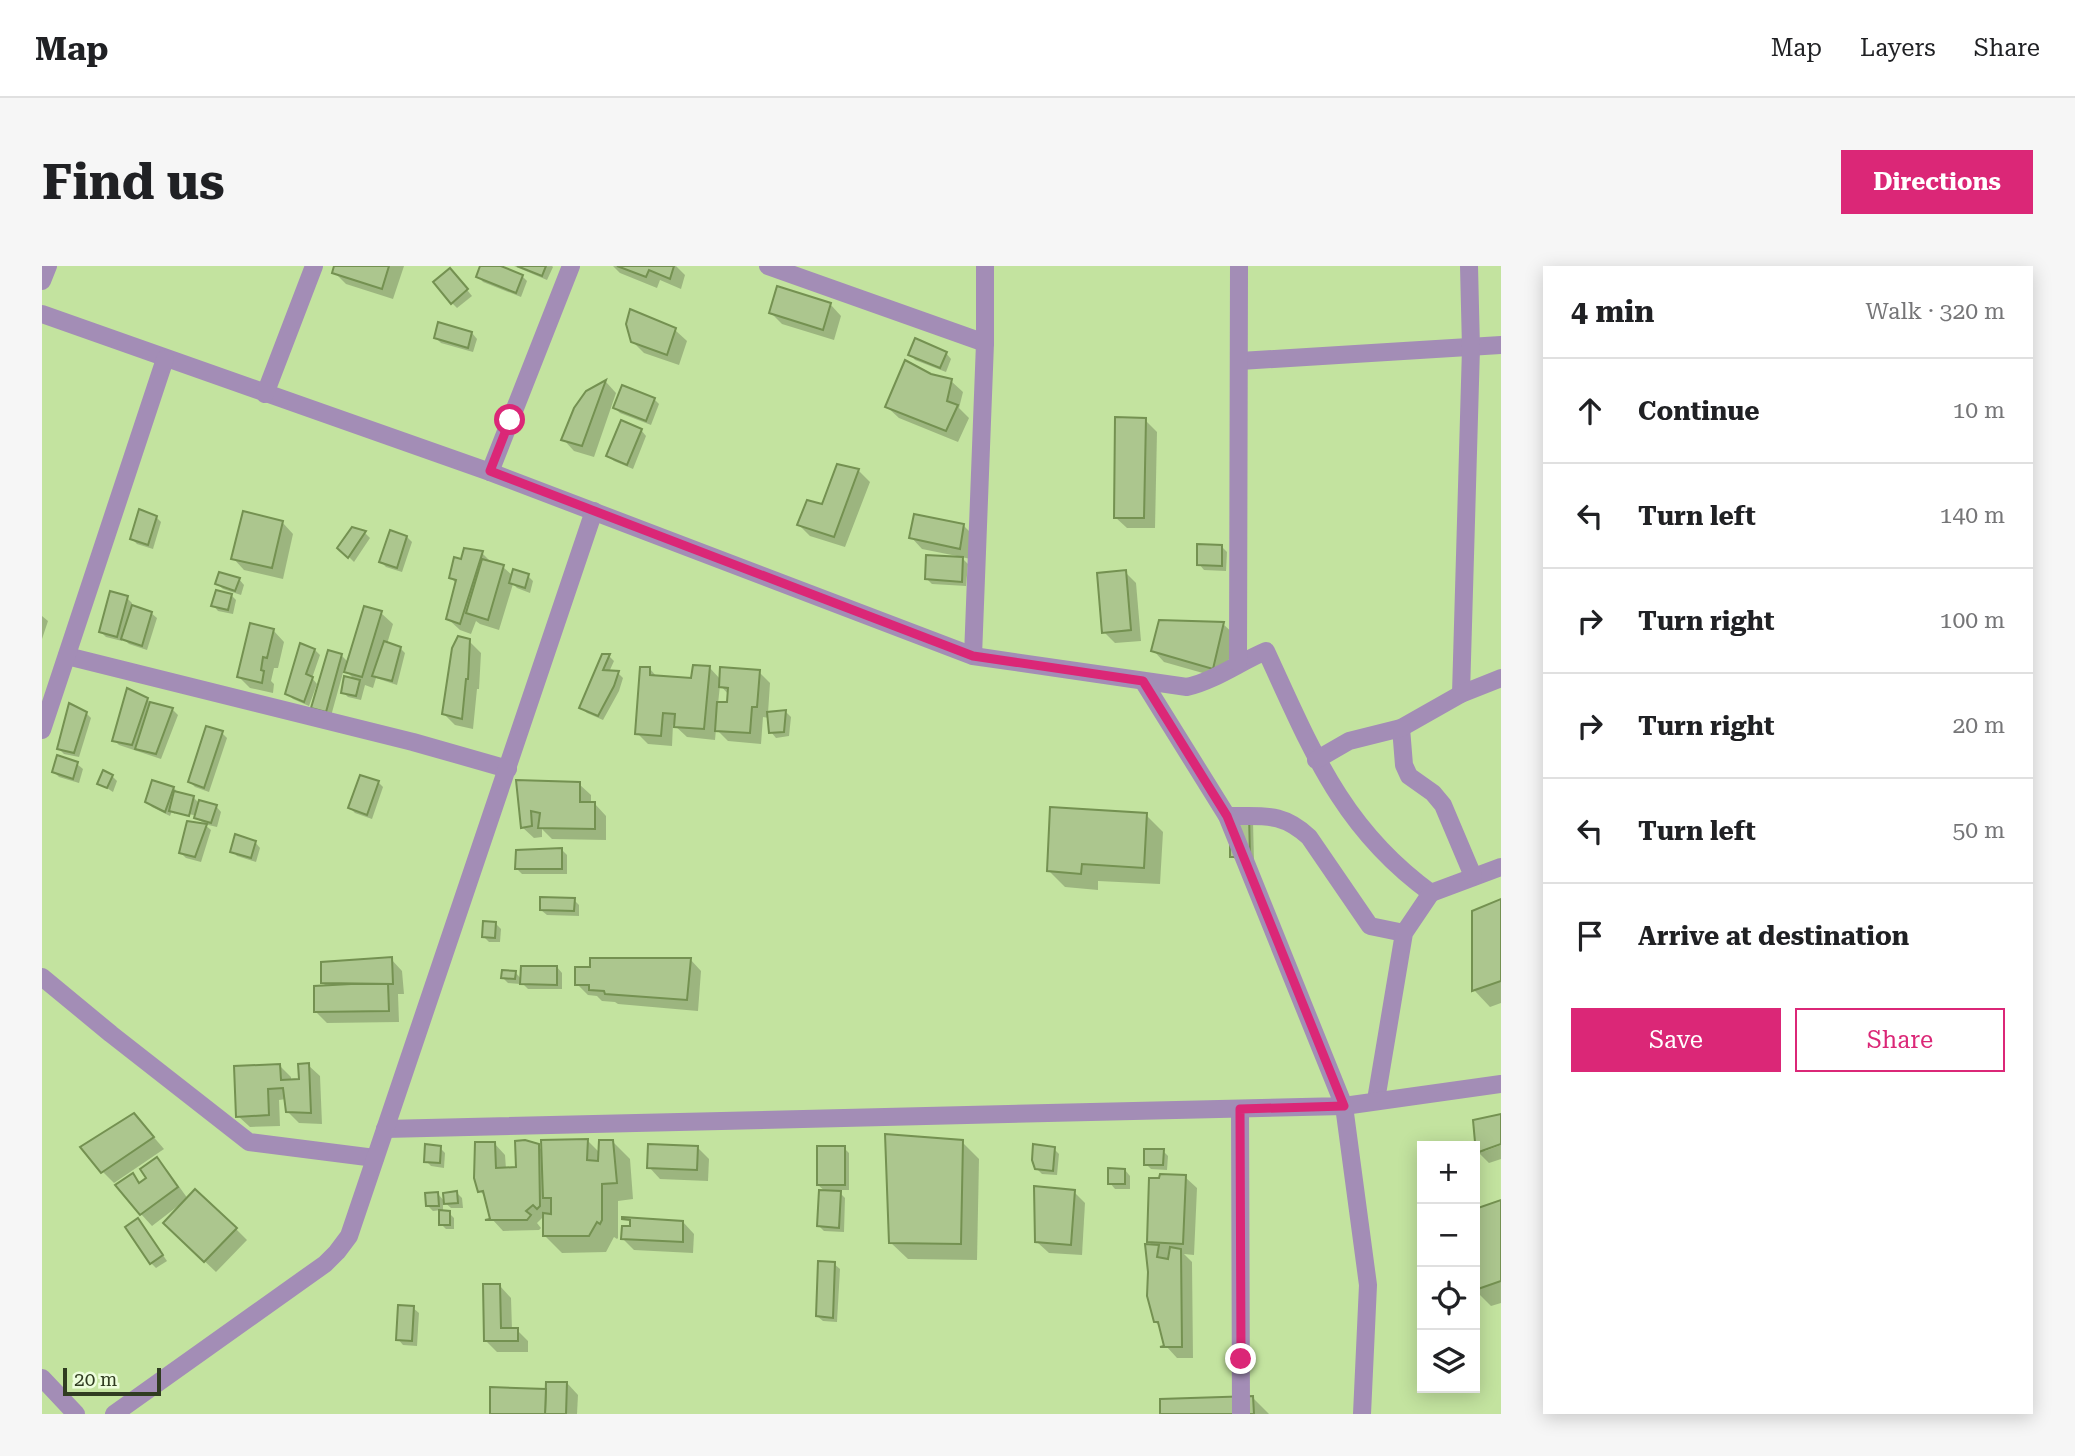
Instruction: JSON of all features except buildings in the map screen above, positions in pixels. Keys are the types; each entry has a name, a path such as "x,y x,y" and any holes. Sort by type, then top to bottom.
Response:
{"street":[{"path":"42,281 48,266"},
{"path":"265,394 314,266"},
{"path":"490,471 571,266"},
{"path":"768,266 985,343"},
{"path":"973,656 985,343 985,266"},
{"path":"1238,663 1239,266"},
{"path":"1461,694 1471,348 1469,266"},
{"path":"42,314 490,471 973,656 1187,687 1203,684 1238,663 1266,651 1316,760 1341,801 1371,840 1402,872 1431,893"},
{"path":"1240,361 1501,345"},
{"path":"42,730 165,359"},
{"path":"114,1414 325,1265 349,1236 594,511"},
{"path":"66,656 413,742 508,769"},
{"path":"1316,760 1349,741 1401,728 1461,694 1501,678"},
{"path":"1143,681 1227,816 1344,1106 1368,1285 1363,1414"},
{"path":"1401,728 1404,765 1409,776 1433,793 1443,805 1474,876"},
{"path":"1227,816 1281,817 1296,825 1309,836 1365,921 1370,926 1404,933"},
{"path":"1376,1100 1404,933 1431,893 1501,867"},
{"path":"42,977 248,1142 375,1158"},
{"path":"385,1129 1344,1106 1501,1084"},
{"path":"1240,1109 1241,1414"},
{"path":"42,1378 76,1414"}],"route":[{"path":"510,420 490,471 973,656 1143,681 1227,816 1344,1106 1240,1109 1241,1359"}]}
